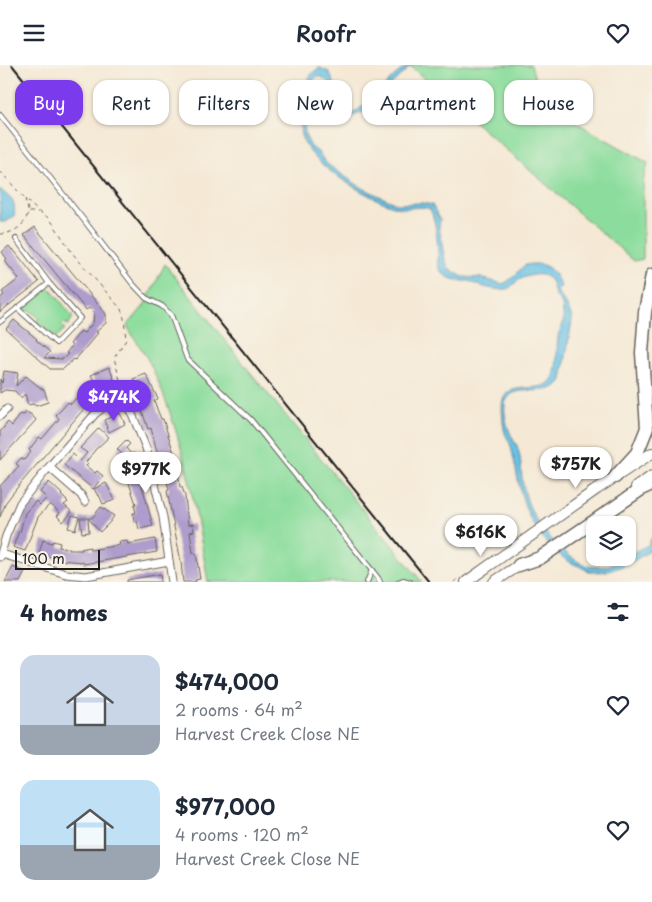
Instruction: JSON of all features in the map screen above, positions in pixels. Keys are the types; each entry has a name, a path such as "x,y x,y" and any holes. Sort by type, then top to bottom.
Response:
{"highway":[{"path":"612,474 637,453 648,428 642,353 643,327 652,275"},
{"path":"643,327 647,366 652,390"},
{"path":"598,516 652,484"},
{"path":"519,565 540,558 586,524"}],"main road":[{"path":"466,582 570,508 612,474 652,453"},
{"path":"597,516 652,476"},
{"path":"494,582 519,565"}],"street":[{"path":"169,561 86,579 1,555 6,536 20,503 95,414 114,399 124,398 128,404 146,448 163,517 172,582"},
{"path":"0,416 7,409"},
{"path":"49,467 80,495 85,502"}],"lane":[{"path":"0,115 132,283 146,298 162,305 171,315 187,359 252,420 380,582"},
{"path":"16,239 80,318 56,343 17,308"},
{"path":"0,322 50,283"},
{"path":"367,582 372,570"},
{"path":"398,582 403,579 410,582"}],"path":[{"path":"0,171 25,199 52,222 73,254 121,309 124,318 126,340 116,354 114,361 120,380 120,398"},
{"path":"0,237 1,234 18,229 24,221 28,212 25,199"},
{"path":"28,212 39,212"},
{"path":"595,481 612,474"}],"green space":[{"path":"409,65 531,65 536,80 504,80 504,125 580,125 648,163 643,182 643,259 634,261 478,125 494,125 494,80 426,80"},
{"path":"165,264 242,362 422,582 208,582 194,502 173,423 151,366 127,326 144,306"},
{"path":"46,288 52,290 72,316 68,325 64,323 61,325 65,329 56,337 36,322 39,318 29,310 26,313 24,310 25,305"}],"water":[{"path":"408,65 412,65 396,80 390,80"},
{"path":"320,68 329,72 333,80 326,80 317,76 314,80 309,80 312,73"},
{"path":"362,107 362,112 352,117 352,113"},
{"path":"304,125 305,135 311,147 318,152 327,164 359,186 397,204 422,203 432,205 440,219 439,227 448,268 463,277 481,278 503,284 528,264 545,266 554,274 561,286 557,291 568,308 572,320 562,380 557,386 550,389 512,394 505,403 507,425 517,445 524,490 530,509 545,532 568,555 586,566 622,566 605,571 588,571 564,558 551,547 533,524 527,512 511,445 504,430 502,407 506,394 518,389 545,385 550,382 555,373 558,336 563,324 563,309 551,281 544,276 534,275 519,280 508,289 492,289 446,276 439,269 436,230 430,209 422,207 396,207 384,203 341,179 315,157 306,146 300,131 301,126"},
{"path":"0,189 14,203 14,216 6,222 0,222"},
{"path":"652,537 651,549 636,559 636,551 648,545"}],"building":[{"path":"35,227 106,314 106,323 96,332 98,333 75,360 63,369 50,369 6,329 14,320 50,352 44,358 63,359 72,346 70,344 81,331 84,333 93,323 94,312 89,308 86,310 24,235"},
{"path":"9,246 39,282 0,312 0,298 4,295 2,292 19,279 5,261 7,259 2,252"},
{"path":"109,367 114,379 98,389 101,394 88,404 16,489 6,502 0,517 0,486 19,466 16,464 21,458 24,460 31,452 29,450 39,437 42,439 59,419 56,415 68,402 71,404 83,390 95,382 91,375"},
{"path":"4,371 18,373 16,386 26,376 44,389 48,402 36,406 33,404 28,405 25,394 21,398 15,391 5,390 0,393 0,379 2,383"},
{"path":"146,374 158,399 154,400 161,419 163,419 174,453 172,454 176,469 178,469 180,487 182,487 185,496 188,525 193,524 194,531 190,532 200,579 195,580 196,582 183,582 167,491 169,490 166,477 164,478 162,472 164,472 162,465 165,464 163,454 158,456 151,428 148,429 135,389 137,388 133,379"},
{"path":"26,412 36,420 0,460 0,432 8,422 12,426 21,414 24,415"},
{"path":"120,413 125,424 109,432 104,420"},
{"path":"99,428 109,437 95,450 86,462 88,464 86,466 103,476 93,489 64,465 73,454 80,461 87,453 80,448"},
{"path":"126,440 130,444 126,448 131,454 134,453 140,469 138,470 153,526 139,529 137,521 134,522 133,513 136,513 134,505 136,504 127,477 129,476 120,457 124,456 117,449"},
{"path":"49,482 62,494 68,502 64,505 72,512 63,522 57,516 60,513 50,504 38,517 25,551 13,547 20,532 25,513 36,501 40,505 47,498 40,492"},
{"path":"106,483 115,500 103,504 94,489"},
{"path":"101,507 114,516 100,532 88,518 92,518"},
{"path":"72,515 79,517 75,530 68,528"},
{"path":"80,518 88,518 89,532 82,533"},
{"path":"155,539 157,552 84,564 83,562 60,560 39,553 43,540 60,543 59,547 69,550 82,550 90,547 90,550 120,545 119,542 127,541 128,544"},
{"path":"13,567 25,572 20,582 5,582"},
{"path":"160,574 161,582 127,582 127,580"}],"railway":[{"path":"12,65 429,582"}]}
